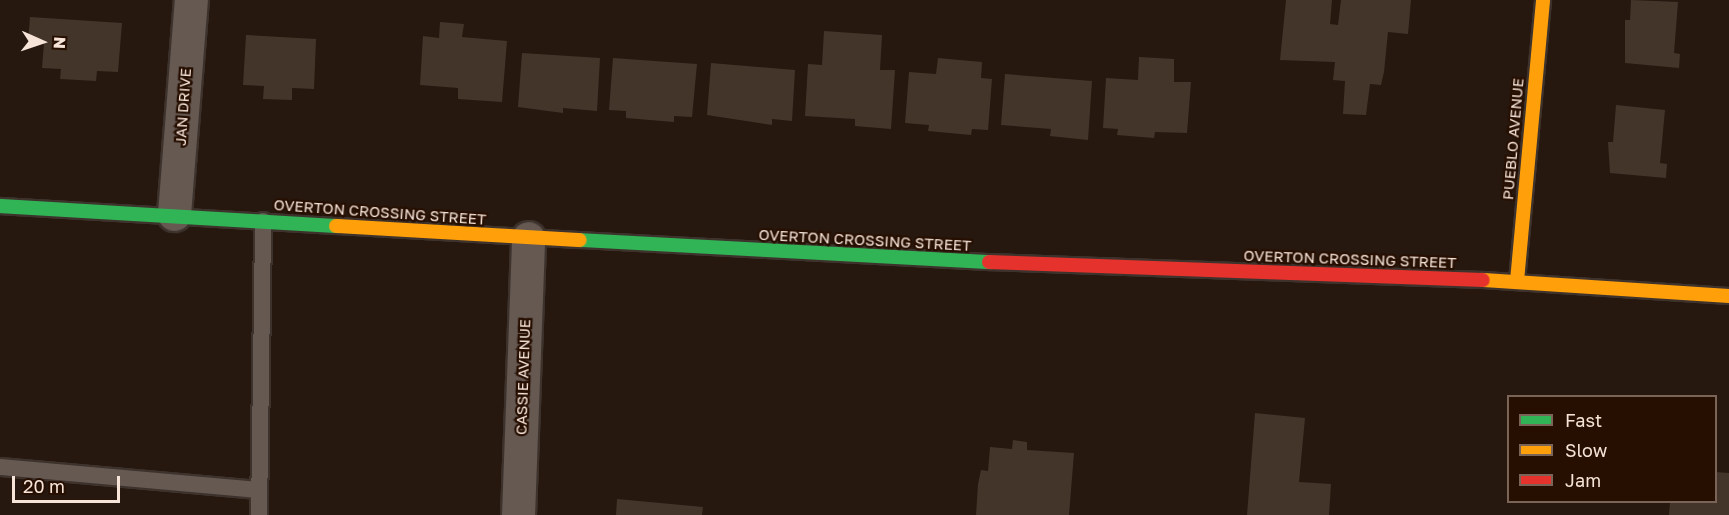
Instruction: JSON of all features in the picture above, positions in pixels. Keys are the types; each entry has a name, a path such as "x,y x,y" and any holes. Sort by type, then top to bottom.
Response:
{"street":[{"name":"JAN DRIVE","path":"174,214 191,0"},
{"name":"PUEBLO AVENUE","path":"1517,281 1543,0"},
{"name":"OVERTON CROSSING STREET","path":"0,206 174,214 528,238 899,259 1517,281 1729,296"},
{"name":"CASSIE AVENUE","path":"518,515 528,238"}],"lane":[{"path":"259,515 263,221"},
{"path":"0,467 259,490"}],"building":[{"path":"1286,0 1332,0 1330,24 1338,25 1341,0 1411,0 1408,34 1388,32 1381,85 1370,84 1366,115 1343,114 1345,81 1333,80 1335,62 1280,60"},
{"path":"1631,0 1678,2 1674,53 1680,54 1679,68 1625,63 1625,20 1630,20"},
{"path":"30,17 122,23 118,72 97,71 96,81 60,79 61,69 42,68 44,43 28,42"},
{"path":"440,22 464,24 462,37 507,41 502,102 458,99 458,88 420,85 423,36 439,38"},
{"path":"824,31 882,35 880,70 895,70 891,129 855,126 855,119 805,116 808,64 822,65"},
{"path":"246,35 316,39 314,89 292,88 292,100 263,99 264,86 243,85"},
{"path":"522,53 600,58 597,111 563,108 563,113 518,107"},
{"path":"1139,57 1174,59 1174,82 1191,82 1187,133 1155,132 1154,138 1117,135 1118,129 1103,128 1106,78 1138,80"},
{"path":"613,58 697,64 692,117 674,116 674,122 626,118 626,111 609,110"},
{"path":"938,58 982,62 981,78 992,79 988,130 972,129 971,135 928,131 929,125 905,123 909,72 936,74"},
{"path":"711,63 795,70 792,121 772,119 772,125 707,115"},
{"path":"1005,74 1092,81 1088,140 1050,136 1051,129 1001,125"},
{"path":"1616,105 1665,110 1660,163 1667,164 1666,178 1610,173 1608,142 1613,142"},
{"path":"1255,413 1305,418 1299,482 1331,484 1329,515 1247,515"},
{"path":"1013,440 1027,442 1027,450 1074,453 1069,515 976,515 978,484 981,470 988,471 990,447 1012,449"},
{"path":"1717,472 1729,473 1729,515 1669,515 1670,503 1717,503"},
{"path":"617,499 703,507 702,515 616,515"}],"traffic: fast":[{"path":"0,206 336,226"},
{"path":"580,240 989,262"}],"traffic: slow":[{"path":"1517,281 1543,0"},
{"path":"336,226 580,240"},
{"path":"1483,280 1729,296"}],"traffic: jam":[{"path":"989,262 1483,280"}]}
